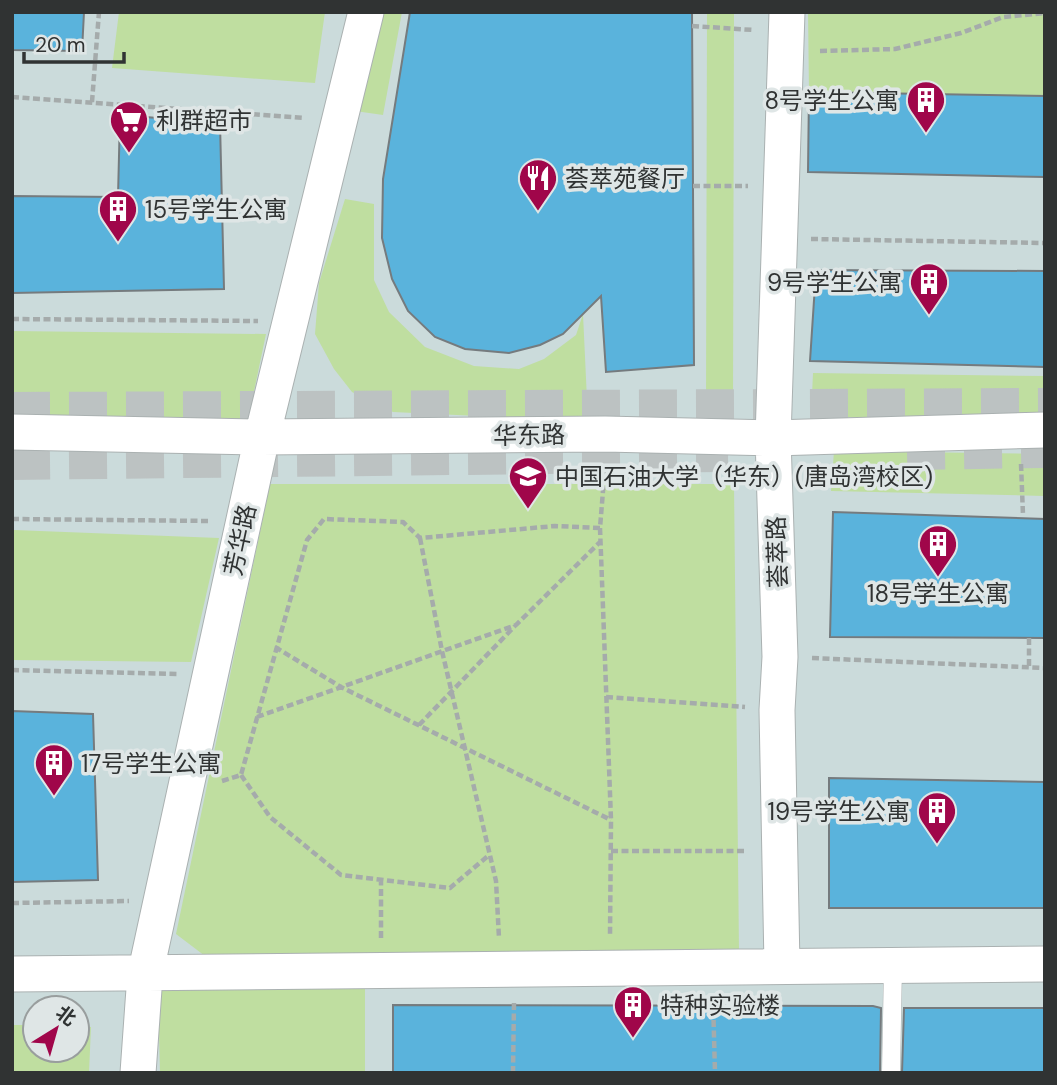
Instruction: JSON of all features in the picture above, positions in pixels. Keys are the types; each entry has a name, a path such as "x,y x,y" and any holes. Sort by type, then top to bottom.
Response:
{"street":[{"name":"芳华路","path":"138,1073 145,975 161,900 262,437 366,12"},
{"name":"荟萃路","path":"782,965 777,710 780,657 773,438 786,30"},
{"name":"华东路","path":"12,432 262,437 605,434 773,438 1032,430"},
{"path":"12,974 145,975 782,965 1045,964"}],"lane":[{"path":"891,1073 893,965"}],"path":[{"path":"92,102 99,12"},
{"path":"692,26 786,30 822,52 895,49 961,33 1003,17 1045,13"},
{"path":"12,97 340,120"},
{"path":"693,186 781,187"},
{"path":"779,239 1045,243"},
{"path":"12,319 290,321"},
{"path":"1023,515 1032,430"},
{"path":"605,434 600,542 611,820 608,968"},
{"path":"12,519 244,522"},
{"path":"489,854 450,888 341,875 270,817 241,775 307,540 324,519 403,522 419,538 442,651 496,881 507,969 513,1073"},
{"path":"419,538 555,526 600,528"},
{"path":"419,725 600,542"},
{"path":"256,717 516,625"},
{"path":"1029,638 1029,668"},
{"path":"275,647 341,687 611,820"},
{"path":"780,657 1045,668"},
{"path":"12,670 210,674"},
{"path":"606,697 777,710"},
{"path":"184,793 241,775"},
{"path":"611,851 780,851"},
{"path":"381,879 381,971"},
{"path":"12,903 161,900"},
{"path":"713,967 715,1073"}],"shaded area":[{"name":"中国石油大学（华东）(唐岛湾校区)","path":"12,12 1045,12 1045,1073 12,1073"}],"green space":[{"path":"119,12 325,12 315,83 112,68"},
{"path":"379,12 402,12 383,115 355,111"},
{"path":"707,12 734,12 733,412 706,408"},
{"path":"808,12 1045,12 1045,96 809,92"},
{"path":"345,199 374,204 374,280 389,312 425,347 474,366 519,369 544,359 576,335 583,314 588,421 393,412 352,392 334,369 315,334 319,283"},
{"path":"12,331 266,334 248,420 12,416"},
{"path":"813,373 1045,376 1045,418 811,417"},
{"path":"834,451 1045,454 1045,496 831,491"},
{"path":"270,484 734,484 739,951 205,956 176,934"},
{"path":"14,530 219,538 191,662 12,660"},
{"path":"365,978 365,1073 160,1073 158,988"},
{"path":"12,1025 21,1025 21,1064 89,1064 89,1073 12,1073"}],"building":[{"path":"12,12 84,12 82,51 12,50"},
{"name":"荟萃苑餐厅","path":"410,12 692,12 694,365 606,372 601,296 563,334 540,345 509,353 465,349 435,337 408,311 392,279 382,238 383,179"},
{"name":"8号学生公寓","path":"809,92 1045,96 1045,177 808,172"},
{"name":"15号学生公寓","path":"120,115 220,123 224,289 12,293 12,196 118,197"},
{"name":"9号学生公寓","path":"816,270 1045,271 1045,367 810,361"},
{"name":"18号学生公寓","path":"833,512 1045,519 1045,638 830,637"},
{"name":"17号学生公寓","path":"12,711 93,714 98,880 12,882"},
{"name":"19号学生公寓","path":"829,778 1045,782 1045,908 829,908"},
{"name":"特种实验楼","path":"393,1005 873,1006 881,1008 880,1073 393,1073"},
{"path":"904,1008 1045,1008 1045,1073 902,1073"}],"tunnel":[{"path":"12,411 1045,407"},
{"path":"907,451 1045,449"},
{"path":"12,461 728,453"}],"place":[{"name":"8号学生公寓","path":"926,134"},
{"name":"利群超市","path":"129,154"},
{"name":"荟萃苑餐厅","path":"538,212"},
{"name":"15号学生公寓","path":"118,243"},
{"name":"9号学生公寓","path":"929,316"},
{"name":"中国石油大学（华东）(唐岛湾校区)","path":"528,510"},
{"name":"18号学生公寓","path":"938,578"},
{"name":"17号学生公寓","path":"54,797"},
{"name":"19号学生公寓","path":"937,845"},
{"name":"特种实验楼","path":"633,1039"}]}
